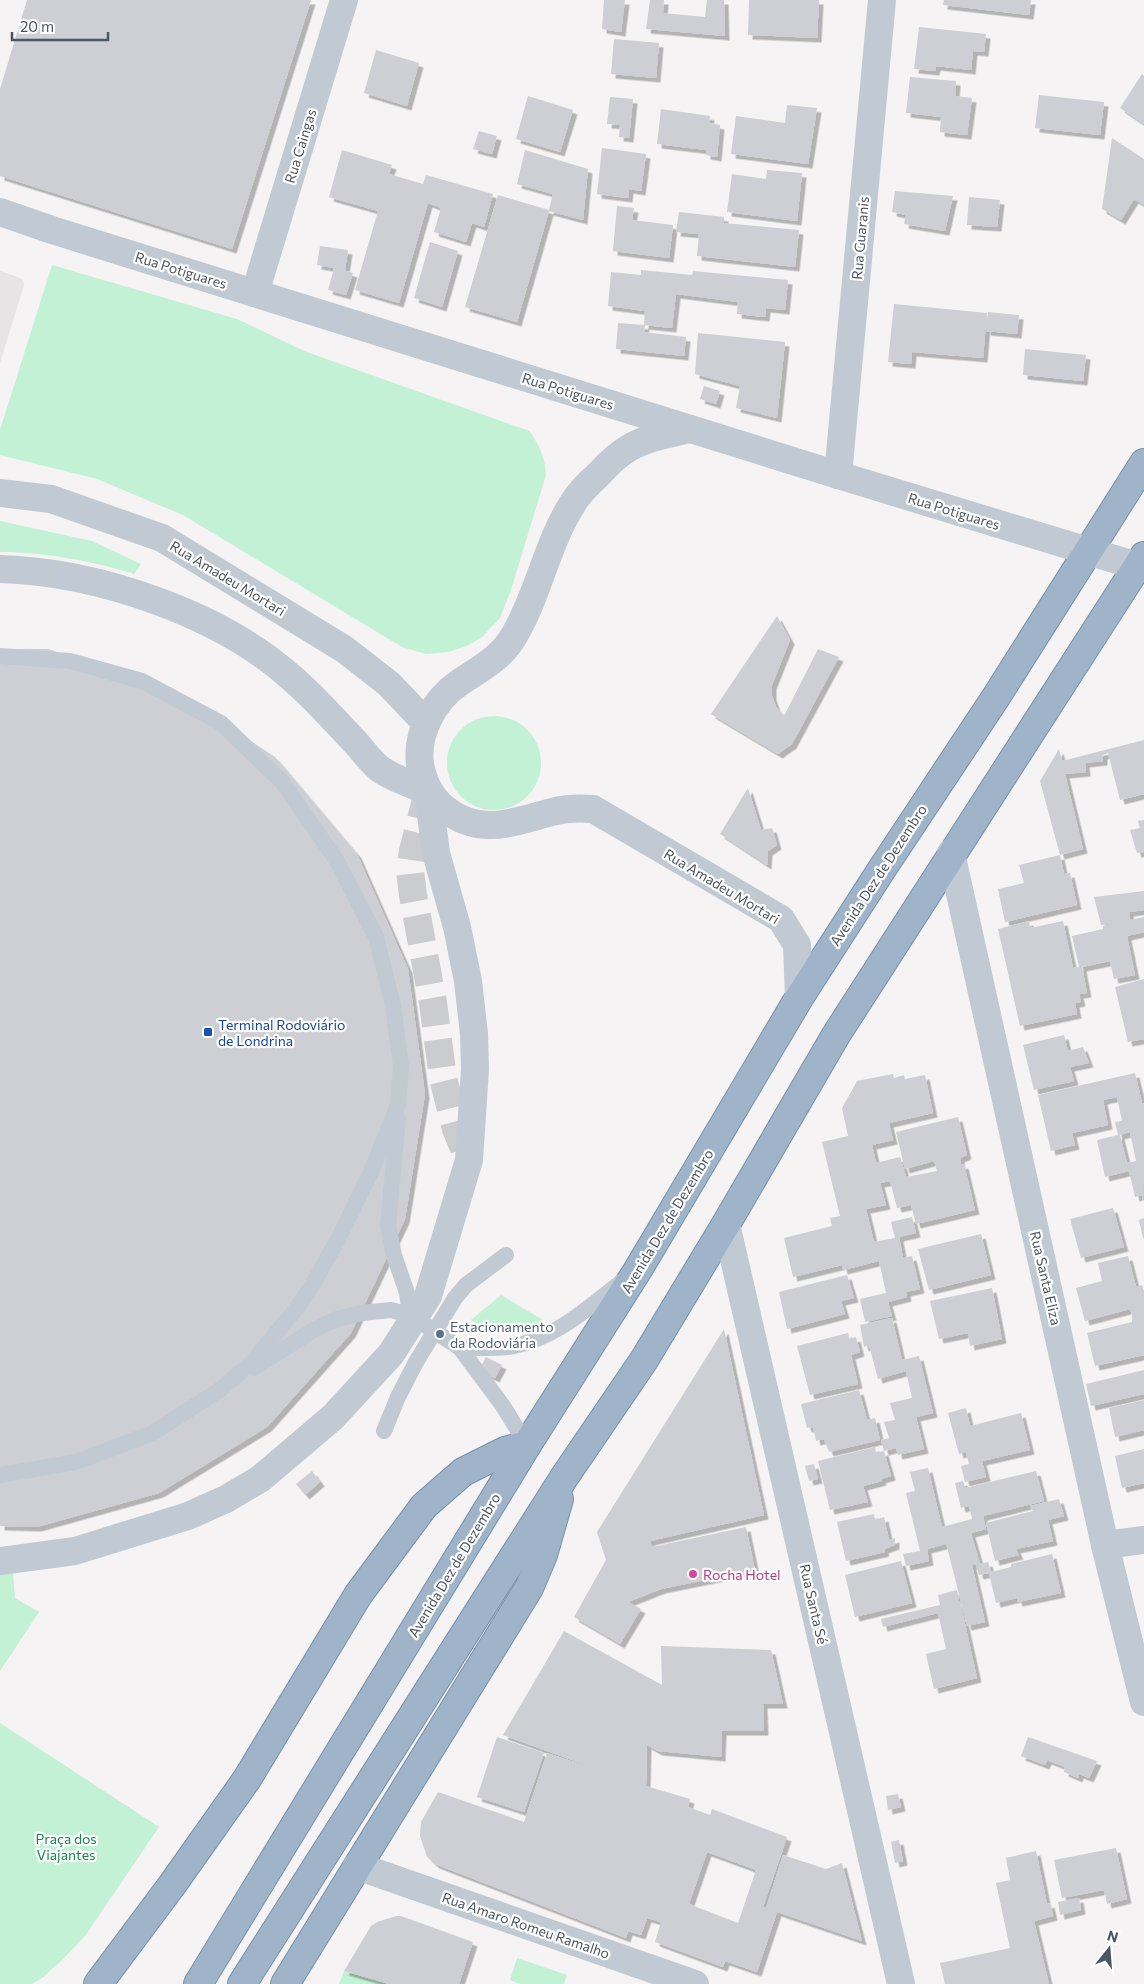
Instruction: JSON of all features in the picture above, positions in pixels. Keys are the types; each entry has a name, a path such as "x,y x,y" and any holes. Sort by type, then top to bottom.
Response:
{"highway":[{"name":"Avenida Dez de Dezembro","path":"198,1984 527,1445 639,1268 799,998 996,697 1144,463"},
{"path":"242,1984 565,1476 644,1360 836,1035 951,854 1142,563"},
{"path":"98,1984 172,1885 247,1779 358,1595 424,1506 463,1472 505,1451 527,1445"},
{"path":"294,1979 357,1866 529,1588 544,1555 565,1476"}],"street":[{"name":"Rua Caingas","path":"255,293 344,0"},
{"name":"Rua Guaranis","path":"838,475 882,0"},
{"name":"Rua Potiguares","path":"0,212 838,475 1088,551 1142,563"},
{"path":"0,1560 74,1551 188,1516 226,1499 260,1479 333,1417 390,1354 428,1296 469,1160 475,1069 474,1034 468,981 457,927 436,853 428,792 422,776 420,758 422,736 426,723 439,703 458,684 487,666 505,650 516,634 557,535 573,503 588,484 609,462 629,448 648,439 690,429"},
{"name":"Rua Amadeu Mortari","path":"0,493 51,499 162,538 344,649 389,684 426,723"},
{"path":"0,570 27,570 66,576 104,586 183,611 222,630 292,678 319,703 380,769 428,792"},
{"name":"Rua Amadeu Mortari","path":"428,792 444,808 463,820 485,826 505,825 573,808 593,809 781,919 797,945 799,998"},
{"name":"Rua Santa Eliza","path":"951,854 1105,1545 1144,1702"},
{"name":"Rua Santa Sé","path":"726,1224 901,1984"},
{"path":"1105,1545 1144,1540"},
{"name":"Rua Amaro Romeu Ramalho","path":"357,1866 695,1984"}],"lane":[{"path":"0,656 70,661 142,681 221,723 283,783 337,861 376,937 393,1006 401,1066 388,1224 394,1255 407,1294 410,1316"},
{"path":"221,1389 252,1362 279,1332 313,1284 371,1172 398,1105"},
{"path":"384,1431 398,1397 416,1362 455,1298 466,1285 506,1255"},
{"path":"460,1348 514,1346 553,1332 561,1328 639,1268"},
{"path":"0,1475 76,1462 153,1433 315,1329 337,1319 362,1313 391,1310 410,1316 460,1348 503,1406 527,1445"}],"shaded area":[{"path":"0,271 18,277 23,280 24,285 0,363"}],"green space":[{"path":"52,265 237,319 304,351 529,431 541,452 546,475 511,590 500,618 482,637 467,646 448,652 426,654 402,647 183,515 97,479 0,455 0,430"},
{"path":"0,521 92,541 141,564 134,574 68,558 0,552"},
{"path":"494,716 512,719 527,730 538,745 541,763 538,781 527,796 512,807 494,810 476,807 461,796 450,781 447,763 450,745 461,730 476,719"},
{"path":"501,1295 543,1320 525,1330 507,1333 490,1330 471,1320"},
{"path":"0,1573 13,1573 15,1598 39,1612 0,1671"},
{"name":"Praça dos Viajantes","path":"0,1723 159,1827 85,1936 62,1960 42,1978 32,1984 0,1984"},
{"path":"517,1958 567,1975 564,1984 520,1984 510,1980"},
{"path":"344,1971 389,1984 339,1984"}],"building":[{"path":"27,0 311,0 232,249 0,176 0,89"},
{"path":"604,0 625,0 621,32 602,29"},
{"path":"650,0 664,0 663,13 705,17 707,0 724,0 725,36 646,29"},
{"path":"749,0 819,0 817,38 748,35"},
{"path":"944,0 1031,0 1029,15 943,5"},
{"path":"919,27 986,34 984,52 973,51 971,70 936,66 935,71 914,69"},
{"path":"614,39 659,43 656,78 611,74"},
{"path":"376,50 419,63 407,106 364,93"},
{"path":"1142,74 1144,76 1144,124 1120,108"},
{"path":"910,77 956,81 955,96 972,98 967,135 940,132 941,117 906,113"},
{"path":"1039,95 1104,102 1100,135 1035,128"},
{"path":"528,96 573,110 560,152 516,139"},
{"path":"610,97 633,99 629,138 619,137 620,125 607,124"},
{"path":"787,105 817,108 808,164 731,154 736,116 785,123"},
{"path":"661,109 710,116 709,123 720,125 717,157 706,155 706,150 657,144"},
{"path":"479,131 497,136 492,154 473,149"},
{"path":"1112,138 1144,159 1144,205 1134,199 1121,220 1102,209"},
{"path":"602,148 646,154 641,191 629,189 628,198 597,194"},
{"path":"342,150 392,165 389,174 423,184 426,175 493,194 484,227 472,223 466,242 434,232 441,208 428,203 399,303 355,290 378,211 329,197"},
{"path":"525,150 588,169 583,220 549,211 517,322 465,307 498,195 549,210 553,194 517,184"},
{"path":"767,170 802,173 797,221 727,212 732,174 766,179"},
{"path":"895,191 953,196 945,231 904,224 906,215 892,212"},
{"path":"969,197 1000,200 997,227 967,225"},
{"path":"617,206 634,208 632,220 673,225 669,258 613,251"},
{"path":"679,212 724,217 724,223 799,230 795,267 697,256 699,234 676,232"},
{"path":"430,242 458,251 442,307 414,298"},
{"path":"320,246 348,250 345,270 339,269 353,273 346,295 328,290 334,268 317,265"},
{"path":"641,270 692,275 693,271 788,280 785,310 766,308 765,317 737,314 738,302 676,294 672,328 644,325 645,311 608,306 611,272 641,275"},
{"path":"894,304 987,313 983,358 912,352 911,364 888,362"},
{"path":"988,312 1019,315 1017,334 986,331"},
{"path":"618,323 645,325 644,332 686,337 684,356 616,349"},
{"path":"698,333 785,342 777,418 736,408 740,386 695,374"},
{"path":"1025,349 1086,355 1083,381 1023,375"},
{"path":"704,386 720,391 716,404 700,399"},
{"path":"777,616 790,640 772,685 772,696 776,707 784,716 818,649 839,657 792,744 778,754 711,714"},
{"name":"Terminal Rodoviário de Londrina","path":"0,649 48,649 170,687 275,757 357,854 408,969 425,1094 405,1219 351,1333 267,1427 159,1493 37,1527 0,1526"},
{"path":"1144,740 1144,794 1120,800 1108,753 1103,755 1103,761 1085,763 1086,772 1065,774 1083,849 1060,855 1040,781 1059,749 1062,761"},
{"path":"748,788 761,830 772,828 777,845 768,851 767,865 720,834"},
{"path":"1144,820 1144,852 1137,853 1130,830 1140,828 1138,821"},
{"path":"1060,855 1064,874 1070,873 1077,905 1005,922 998,889 1024,883 1019,865"},
{"path":"1144,891 1144,910 1129,912 1130,920 1144,917 1144,932 1127,936 1135,975 1114,979 1110,961 1082,967 1087,993 1079,994 1081,1002 1075,1003 1077,1014 1020,1026 998,929 1029,921 1030,928 1063,921 1073,968 1079,967 1072,936 1103,929 1103,926 1121,922 1101,925 1094,897"},
{"path":"1144,979 1144,1039 1128,1042 1115,987"},
{"path":"1064,1035 1068,1051 1083,1047 1089,1063 1070,1067 1074,1081 1034,1090 1023,1045"},
{"path":"1135,1073 1142,1103 1144,1103 1144,1129 1136,1131 1144,1130 1143,1201 1142,1195 1135,1197 1129,1171 1105,1177 1097,1140 1118,1135 1115,1122 1122,1121 1117,1097 1103,1100 1108,1125 1072,1133 1075,1145 1051,1151 1038,1095","holes":["1130,1132 1136,1161 1127,1163 1120,1135"]},
{"path":"893,1074 894,1078 904,1075 905,1079 925,1075 933,1113 889,1123 893,1140 872,1145 876,1163 900,1157 906,1177 937,1171 934,1161 905,1169 896,1132 958,1117 967,1155 960,1158 961,1165 964,1164 975,1210 916,1224 911,1205 897,1208 890,1181 880,1183 886,1205 866,1209 874,1242 895,1238 891,1222 912,1217 916,1233 899,1237 903,1258 912,1256 920,1289 906,1292 907,1297 888,1302 892,1316 865,1322 860,1299 886,1293 879,1261 843,1270 842,1265 793,1277 784,1238 832,1226 830,1218 840,1216 822,1142 848,1136 842,1108 857,1081"},
{"path":"1113,1208 1124,1247 1081,1258 1070,1219"},
{"path":"1144,1218 1144,1238 1143,1238 1139,1220"},
{"path":"981,1234 991,1275 929,1290 918,1249"},
{"path":"1128,1256 1136,1287 1142,1285 1144,1292 1144,1355 1095,1366 1087,1333 1132,1322 1132,1315 1130,1309 1085,1321 1076,1288 1102,1281 1098,1263"},
{"path":"847,1275 854,1298 841,1301 845,1314 787,1329 779,1292"},
{"path":"992,1288 1002,1339 970,1346 968,1333 939,1339 930,1301"},
{"path":"892,1318 902,1360 919,1356 933,1413 916,1417 924,1449 898,1455 896,1448 884,1451 881,1440 889,1438 884,1422 895,1420 890,1403 912,1398 906,1371 878,1379 869,1345 864,1347 860,1325"},
{"path":"724,1329 764,1515 650,1541 652,1547 746,1527 755,1570 661,1589 628,1602 641,1609 620,1644 574,1617 606,1560 597,1532"},
{"path":"848,1333 849,1339 856,1337 860,1352 851,1355 858,1384 810,1395 797,1346"},
{"path":"486,1357 502,1365 495,1378 479,1370"},
{"path":"1144,1370 1144,1394 1091,1406 1086,1384"},
{"path":"859,1390 867,1420 875,1418 880,1440 829,1452 824,1439 816,1441 813,1427 807,1428 801,1404"},
{"path":"1144,1400 1144,1430 1115,1437 1109,1408"},
{"path":"966,1408 970,1426 1021,1413 1030,1450 982,1461 986,1477 965,1482 961,1466 969,1464 966,1452 959,1454 948,1413"},
{"path":"875,1447 876,1453 884,1451 891,1476 881,1479 882,1481 863,1486 868,1502 830,1510 818,1461"},
{"path":"1144,1449 1144,1483 1122,1488 1115,1456"},
{"path":"814,1464 818,1479 809,1481 805,1466"},
{"path":"928,1468 946,1544 927,1549 929,1561 906,1566 903,1554 920,1551 906,1493 915,1491 910,1472"},
{"path":"312,1471 320,1482 305,1495 296,1484"},
{"path":"1036,1471 1044,1501 983,1516 986,1529 971,1533 980,1564 988,1562 991,1572 1011,1567 1011,1564 1052,1554 1061,1593 1018,1602 1017,1598 996,1603 989,1573 979,1575 976,1565 972,1565 985,1622 967,1626 942,1527 972,1519 969,1506 961,1508 955,1483 963,1481 965,1488"},
{"path":"1059,1499 1064,1516 1048,1520 1053,1541 1016,1549 1019,1555 995,1561 986,1523 1033,1511 1030,1506"},
{"path":"874,1514 875,1520 884,1517 889,1540 895,1538 895,1545 884,1549 885,1552 846,1561 837,1522"},
{"path":"901,1561 912,1603 855,1617 845,1575"},
{"path":"957,1590 959,1600 943,1604 960,1601 977,1678 934,1689 926,1654 946,1649 938,1613 883,1627 881,1619 940,1605 938,1595"},
{"path":"564,1631 662,1685 661,1646 771,1650 783,1704 763,1704 764,1731 722,1731 721,1757 658,1751 647,1745 646,1786 690,1799 688,1807 710,1815 712,1809 787,1837 763,1907 766,1908 783,1855 826,1869 842,1863 862,1941 777,1912 757,1972 725,1961 723,1967 655,1942 661,1922 647,1918 641,1935 628,1931 626,1938 435,1864 427,1857 420,1836 421,1822 438,1792 524,1822 547,1753 616,1776 503,1735","holes":["707,1852 756,1870 738,1923 689,1904"]},
{"path":"497,1737 544,1753 524,1812 477,1797"},
{"path":"1028,1737 1097,1761 1089,1778 1079,1774 1078,1778 1064,1772 1065,1767 1047,1760 1045,1765 1021,1756"},
{"path":"898,1794 901,1807 888,1810 886,1796"},
{"path":"899,1840 903,1861 895,1863 891,1842"},
{"path":"1116,1848 1127,1899 1107,1904 1104,1890 1062,1898 1054,1860"},
{"path":"1036,1851 1047,1904 1050,1903 1053,1916 1034,1921 1049,1984 945,1984 940,1963 1010,1948 996,1883 1010,1880 1006,1858"},
{"path":"1079,1898 1081,1910 1060,1915 1058,1902"},
{"path":"396,1916 401,1916 473,1942 459,1984 389,1984 344,1971 371,1926"}],"tunnel":[{"path":"428,792 413,851 410,871 433,1003 443,1078 456,1129 469,1160"}],"place":[{"name":"Terminal Rodoviário de Londrina","path":"208,1032"},
{"name":"Estacionamento da Rodoviária","path":"440,1334"},
{"name":"Rocha Hotel","path":"693,1574"}]}
